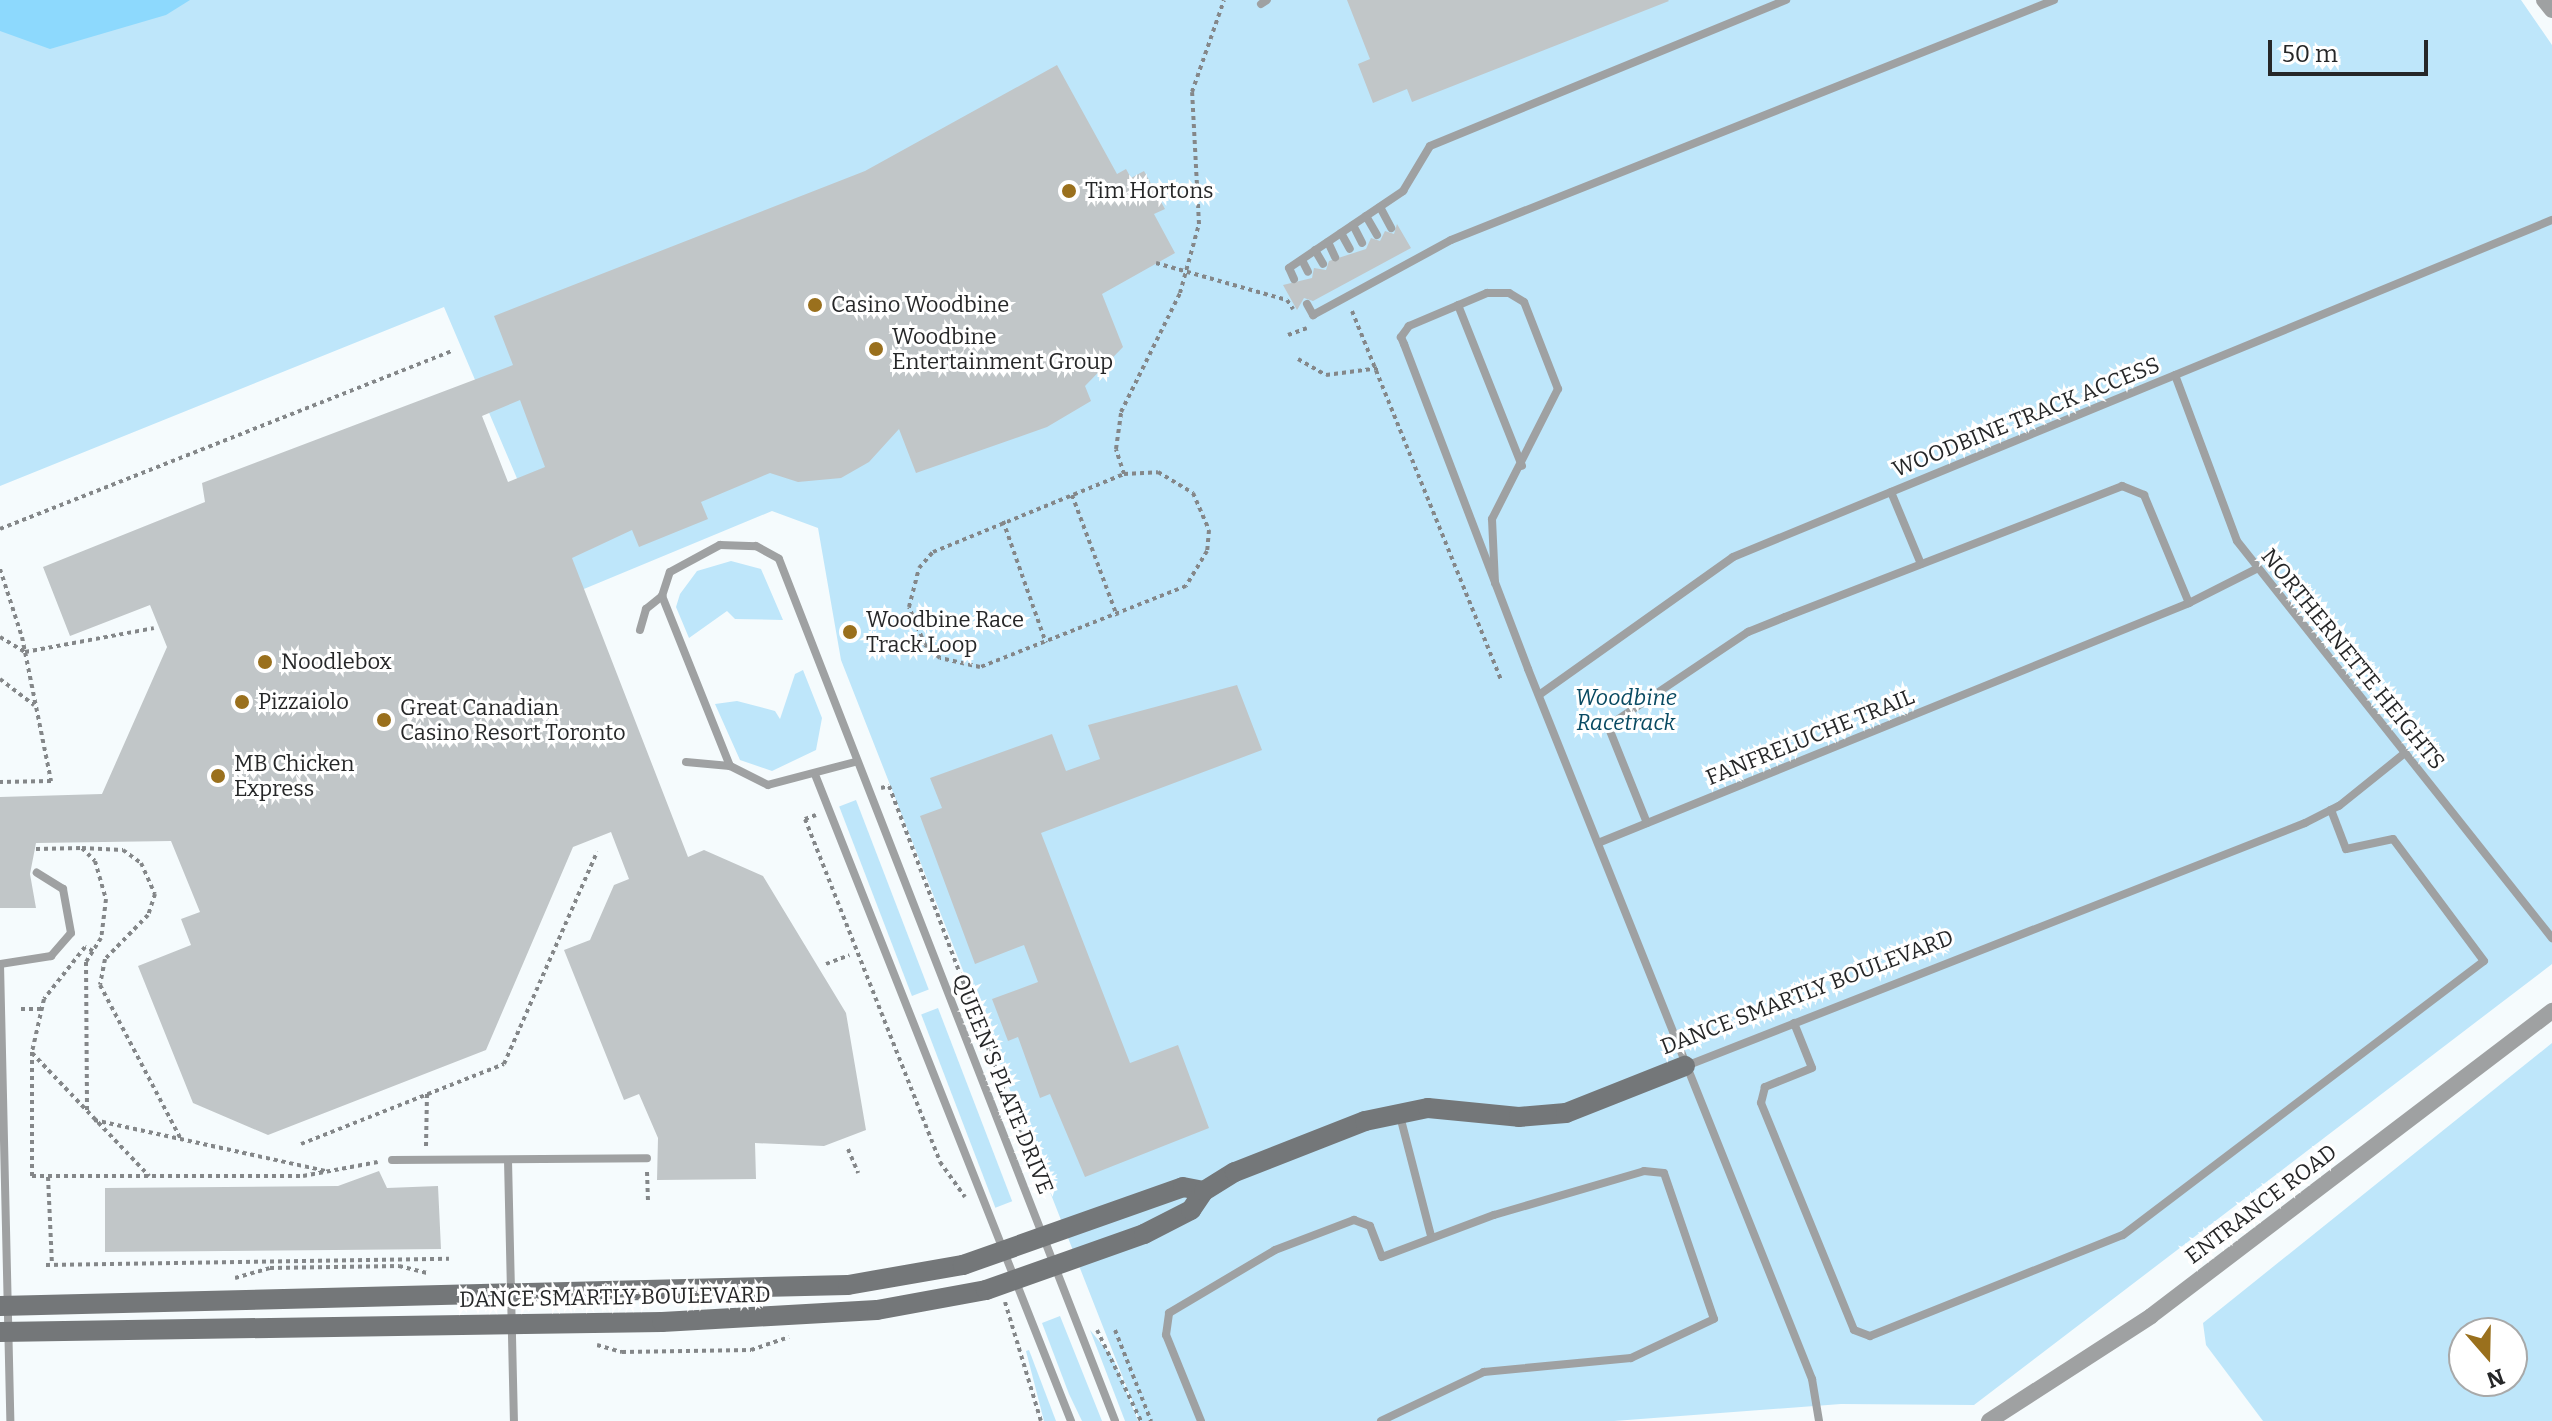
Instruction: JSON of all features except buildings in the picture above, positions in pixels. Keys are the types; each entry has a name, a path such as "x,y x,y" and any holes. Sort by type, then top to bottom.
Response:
{"street":[{"path":"2544,0 2552,10"},
{"name":"ENTRANCE ROAD","path":"1989,1421 2151,1316 2552,1011"},
{"name":"DANCE SMARTLY BOULEVARD","path":"4,1332 513,1324 877,1310 1014,1280 1144,1234 1191,1210 1204,1191 1317,1139 1399,1112 1566,1113 1685,1066"},
{"name":"DANCE SMARTLY BOULEVARD","path":"4,1306 512,1298 848,1285 1003,1251 1183,1187 1204,1191"}],"lane":[{"path":"1294,279 1289,268 1403,191 1430,146 1786,0"},
{"path":"1307,304 1316,319 1328,307 1451,240 2054,0"},
{"path":"1380,207 1391,228"},
{"path":"1366,216 1377,235"},
{"name":"WOODBINE TRACK ACCESS","path":"1539,695 1733,557 2552,220"},
{"path":"1353,225 1362,243"},
{"path":"1341,233 1350,249"},
{"path":"1328,242 1335,257"},
{"path":"1315,250 1323,264"},
{"path":"1404,252 1410,262"},
{"path":"1302,260 1308,272"},
{"path":"1390,260 1396,270"},
{"path":"1376,267 1381,278"},
{"path":"1363,274 1369,285"},
{"path":"1349,282 1354,293"},
{"path":"1336,289 1342,299"},
{"path":"1495,583 1492,519 1554,407 1553,370 1524,302 1487,293 1409,326 1401,337 1495,583 1685,1066 1812,1379 1819,1421"},
{"path":"1322,297 1328,307"},
{"path":"1458,305 1522,466"},
{"name":"NORTHERNETTE HEIGHTS","path":"2175,375 2237,541 2256,569 2552,938"},
{"path":"1647,823 1608,726 1748,632 2122,486 2134,487 2189,603"},
{"path":"1891,492 1921,564"},
{"name":"QUEEN'S PLATE DRIVE","path":"640,630 646,609 662,596 670,572 720,545 756,546 779,559 855,762 1115,1421"},
{"name":"FANFRELUCHE TRAIL","path":"1598,843 2189,603 2256,569"},
{"path":"662,596 730,766"},
{"name":"DANCE SMARTLY BOULEVARD","path":"1685,1066 2331,810 2405,753"},
{"path":"686,762 730,766 768,785 816,777 855,762"},
{"path":"816,777 1071,1421"},
{"path":"1794,1023 1812,1068 1765,1087 1761,1103 1854,1330 1870,1336 2123,1235 2484,961 2393,839 2346,849 2331,810"},
{"path":"10,1421 4,1332 0,964 51,956 71,933 63,889 37,873"},
{"path":"1399,1112 1431,1236"},
{"path":"392,1160 647,1158"},
{"path":"508,1160 514,1421"},
{"path":"1201,1421 1166,1335 1169,1313 1275,1250 1354,1220 1370,1226 1382,1257 1431,1236 1659,1170 1717,1312 1631,1358 1493,1370 1381,1421"}],"path":[{"path":"1124,474 1116,449 1121,412 1187,270 1199,224 1192,92 1224,0"},
{"path":"1156,263 1287,300 1306,328"},
{"path":"1343,314 1355,310 1501,680"},
{"path":"1288,335 1306,328 1316,319"},
{"path":"0,529 453,351"},
{"path":"1298,359 1326,375 1380,368"},
{"path":"1158,472 1177,479 1204,510 1209,530 1203,560 1186,586 1117,616 980,667 959,666 940,658 914,627 910,597 919,568 950,542 1124,474 1158,472"},
{"path":"1072,495 1117,616"},
{"path":"1003,521 1046,643"},
{"path":"0,569 25,652 51,781 0,782"},
{"path":"0,637 25,652 154,628"},
{"path":"0,679 36,707"},
{"path":"868,794 889,786 1026,1133 1029,1161"},
{"path":"829,810 805,819 940,1162 971,1209"},
{"path":"82,848 95,861 106,899 93,951 86,962 87,1113"},
{"path":"36,849 123,850 141,863 155,894 148,915 105,959 100,985 181,1139"},
{"path":"301,1144 504,1064 597,852"},
{"path":"93,951 85,947 42,1009 32,1052 32,1176 328,1171 392,1160"},
{"path":"826,964 849,955"},
{"path":"21,1009 42,1009"},
{"path":"32,1052 149,1176"},
{"path":"426,1160 427,1094"},
{"path":"94,1120 328,1171"},
{"path":"848,1149 858,1173"},
{"path":"48,1177 49,1265 449,1259"},
{"path":"647,1177 648,1204"},
{"path":"221,1282 270,1268 399,1266 435,1275"},
{"path":"1004,1300 1041,1421"},
{"path":"1092,1323 1117,1358 1141,1421"},
{"path":"1115,1330 1151,1421"}],"green space":[{"name":"Woodbine Racetrack","path":"0,0 2521,0 2552,45 2552,964 1974,1405 1841,1404 1614,1421 1140,1421 841,660 818,528 772,511 567,596 444,307 0,486"},
{"path":"731,561 761,569 783,620 735,619 727,611 689,638 676,607 680,594 697,571"},
{"path":"803,670 822,718 816,750 772,771 740,760 715,704 737,701 775,711 780,719 795,674"},
{"path":"856,800 929,990 912,996 839,806"},
{"path":"938,1008 1012,1201 995,1208 921,1014"},
{"path":"2552,1043 2552,1421 2263,1421 2206,1345 2203,1323"},
{"path":"1060,1316 1102,1421 1082,1421 1069,1394 1042,1323"},
{"path":"1090,1330 1113,1358 1138,1421 1125,1421"},
{"path":"1029,1350 1056,1421 1044,1421 1026,1351"}],"water":[{"path":"0,0 190,0 166,15 50,49 0,31"}],"place":[{"name":"Tim Hortons","path":"1069,191"},
{"name":"Casino Woodbine","path":"815,305"},
{"name":"Woodbine Entertainment Group","path":"876,349"},
{"name":"Woodbine Race Track Loop","path":"850,632"},
{"name":"Noodlebox","path":"265,662"},
{"name":"Pizzaiolo","path":"242,702"},
{"name":"Great Canadian Casino Resort Toronto","path":"384,720"},
{"name":"MB Chicken Express","path":"218,776"}]}
